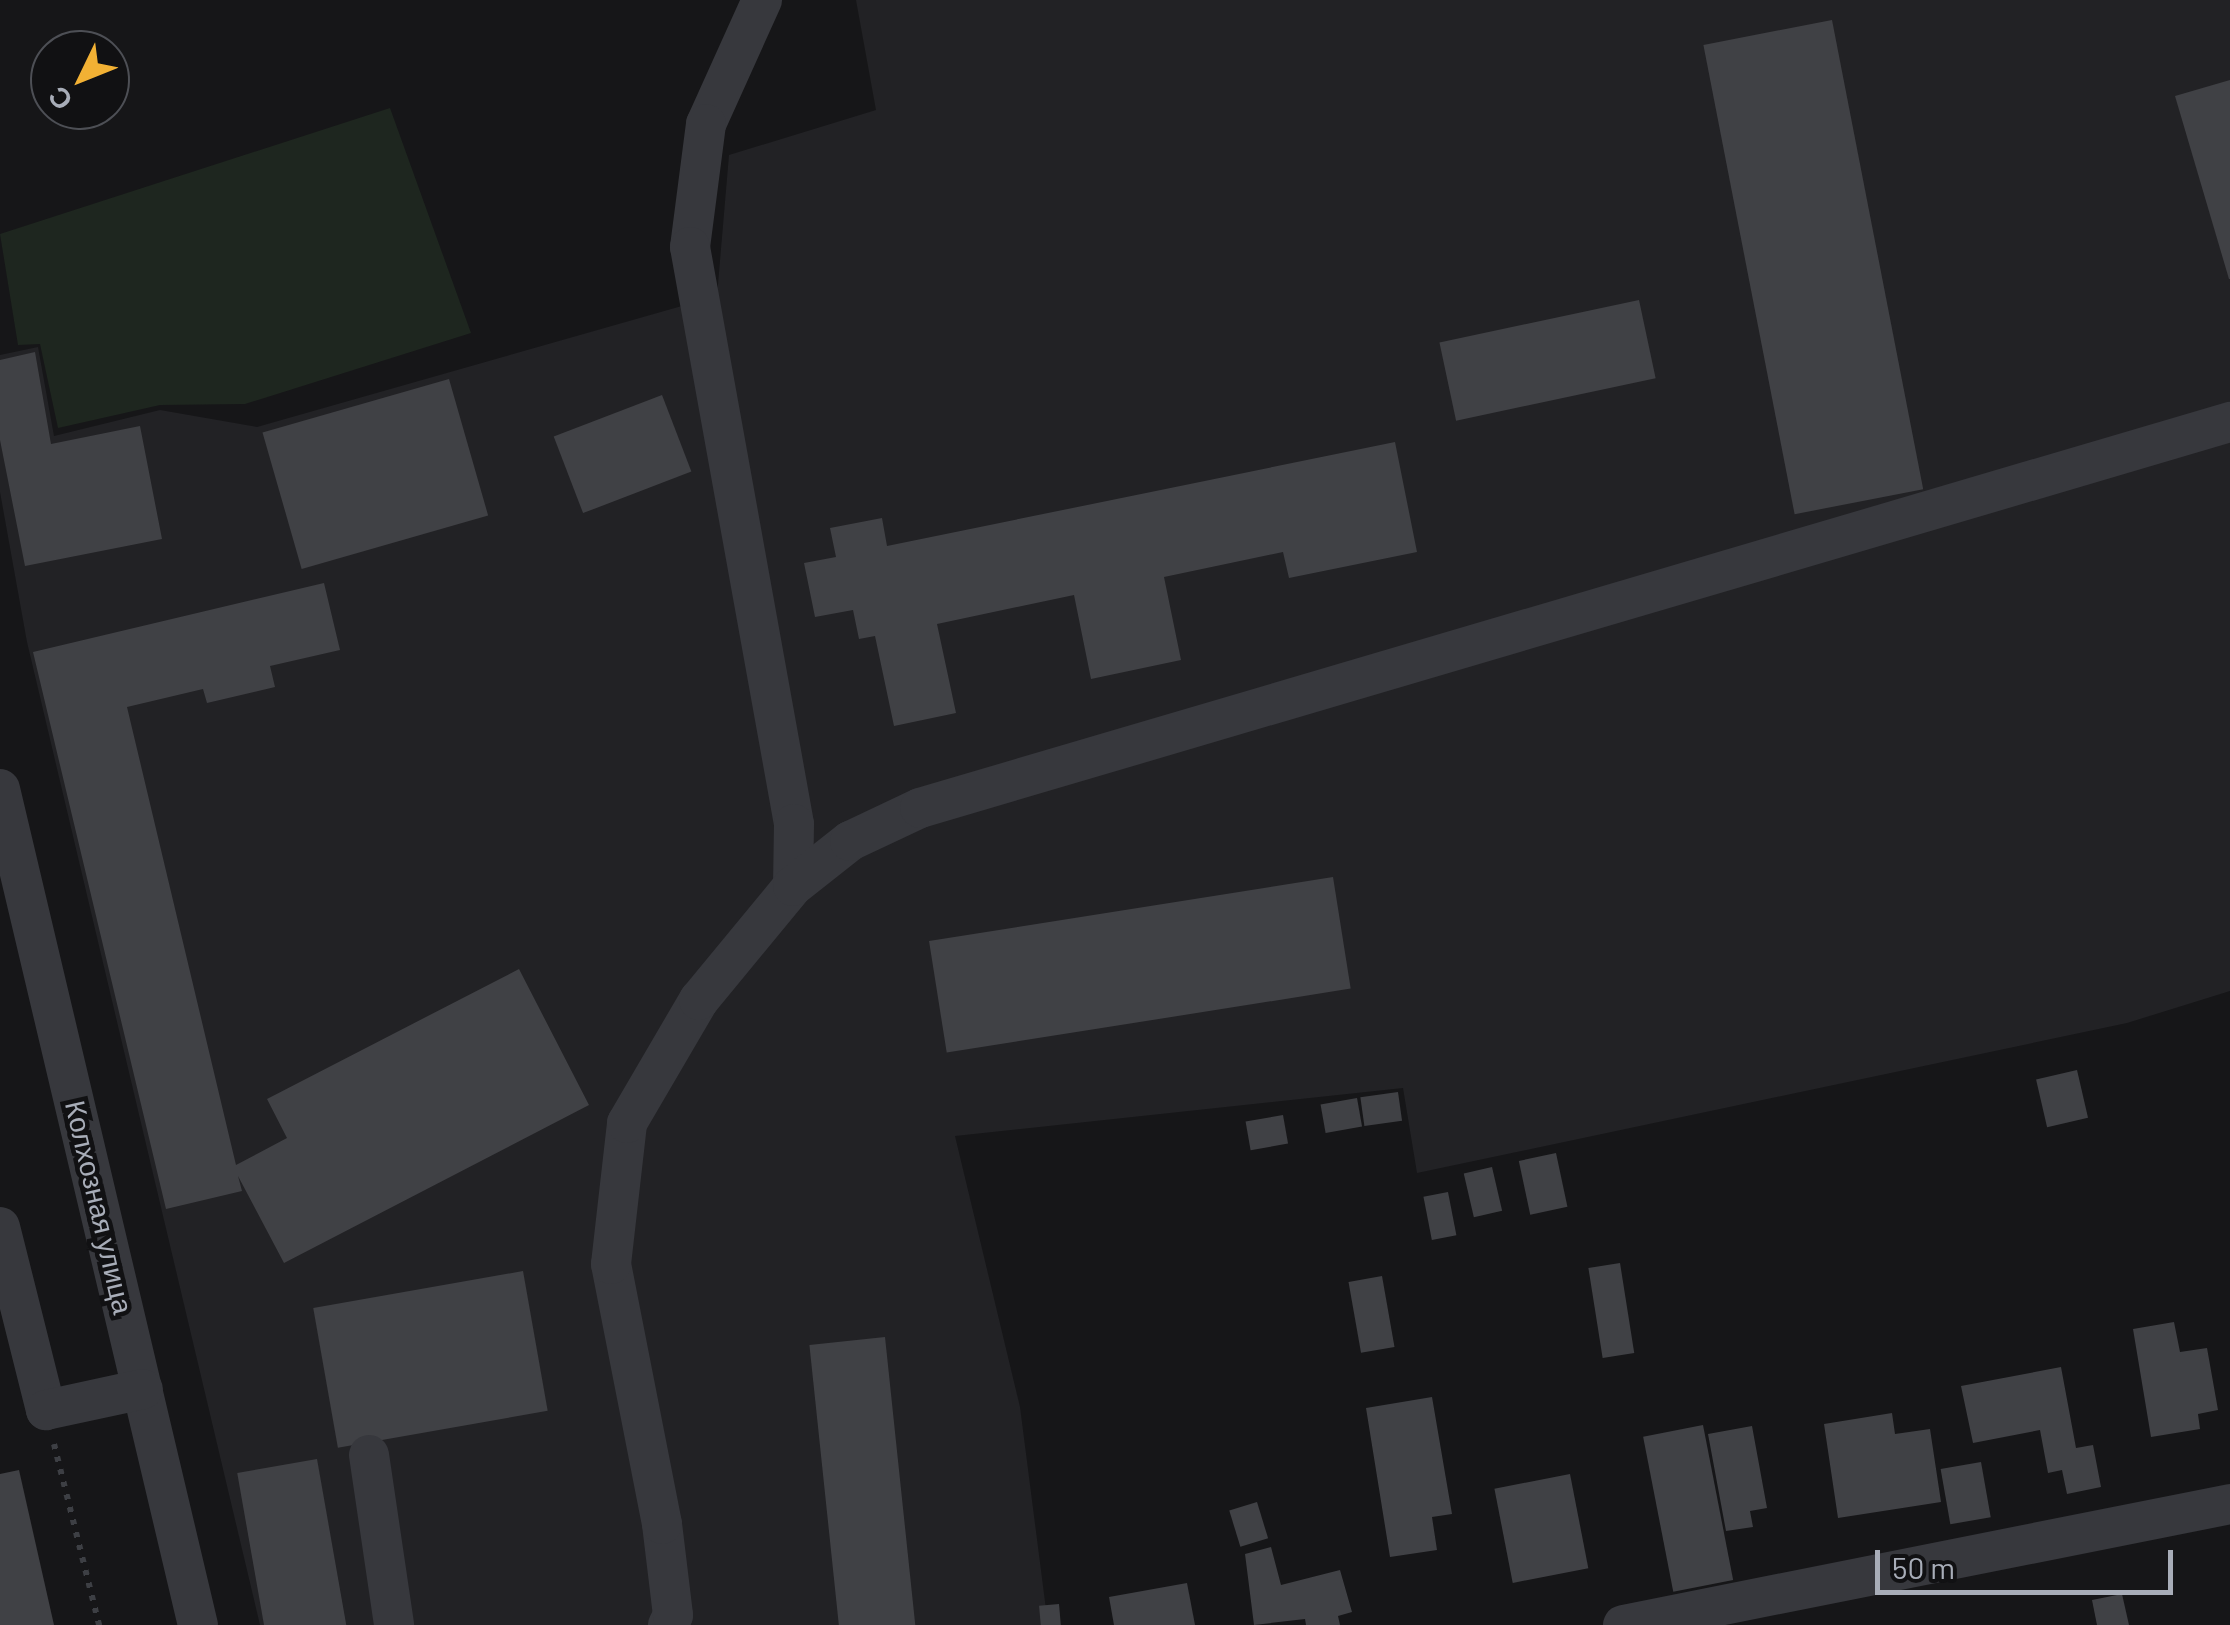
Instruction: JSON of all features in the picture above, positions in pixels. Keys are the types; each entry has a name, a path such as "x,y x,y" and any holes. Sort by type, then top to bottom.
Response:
{"street":[{"path":"762,0 706,124 690,247 794,824 793,886"},
{"path":"668,1625 673,1615 662,1524 611,1264 627,1122 699,1000 793,886 850,841 920,808 2230,422"},
{"name":"Колхозная улица","path":"0,789 198,1625"},
{"path":"0,1227 46,1410 143,1390"},
{"path":"368,1454 394,1625"},
{"path":"1624,1625 2230,1504"}],"path":[{"path":"46,1410 98,1625"}],"shaded area":[{"path":"856,0 2230,0 2230,991 2127,1023 1417,1173 1403,1088 955,1136 1020,1407 1048,1625 260,1625 27,642 0,492 0,355 38,347 54,436 160,410 257,427 717,296 729,155 876,110"},
{"path":"390,108 471,333 245,404 160,405 58,428 40,344 18,345 0,234"}],"building":[{"path":"1832,20 1923,489 1795,514 1703,45"},
{"path":"2230,80 2230,279 2229,279 2175,96"},
{"path":"1639,300 1656,378 1456,421 1439,342"},
{"path":"35,352 51,444 140,426 162,539 25,566 0,440 0,360"},
{"path":"449,379 488,515 302,569 263,432"},
{"path":"662,395 691,472 583,513 554,437"},
{"path":"1395,442 1417,552 1289,578 1283,552 1164,577 1181,660 1091,679 1074,595 937,624 956,713 894,726 875,636 859,639 853,610 815,617 804,563 836,557 830,528 882,518 887,546"},
{"path":"324,583 340,650 270,666 275,687 207,703 203,689 127,707 236,1165 287,1138 267,1099 519,969 589,1105 284,1263 238,1176 242,1191 166,1209 33,652"},
{"path":"1333,877 1351,989 947,1053 929,941"},
{"path":"2077,1070 2088,1118 2047,1127 2036,1079"},
{"path":"1398,1092 1402,1121 1364,1126 1360,1097"},
{"path":"1357,1098 1362,1127 1326,1133 1321,1104"},
{"path":"1283,1115 1288,1144 1251,1150 1246,1122"},
{"path":"1556,1153 1567,1207 1530,1215 1519,1161"},
{"path":"1492,1167 1502,1211 1474,1217 1464,1174"},
{"path":"1448,1192 1456,1235 1432,1240 1423,1197"},
{"path":"1620,1263 1634,1353 1603,1358 1588,1268"},
{"path":"523,1271 548,1411 338,1448 313,1308"},
{"path":"1382,1276 1395,1347 1361,1353 1349,1282"},
{"path":"2174,1322 2180,1352 2207,1348 2218,1410 2198,1414 2200,1429 2151,1437 2133,1329"},
{"path":"885,1337 915,1625 839,1625 809,1345"},
{"path":"2061,1367 2076,1448 2093,1445 2101,1487 2067,1494 2062,1470 2048,1473 2040,1430 1973,1443 1961,1386"},
{"path":"1432,1397 1452,1514 1432,1517 1437,1550 1390,1557 1366,1408"},
{"path":"1892,1413 1895,1434 1930,1429 1941,1502 1838,1518 1824,1424"},
{"path":"1703,1425 1733,1580 1673,1592 1643,1437"},
{"path":"1752,1426 1767,1508 1750,1511 1753,1527 1726,1531 1708,1434"},
{"path":"317,1459 346,1625 264,1625 237,1473"},
{"path":"1981,1462 1991,1517 1950,1524 1941,1469"},
{"path":"19,1470 54,1625 0,1625 0,1474"},
{"path":"1570,1474 1588,1568 1513,1583 1494,1489"},
{"path":"1257,1502 1268,1538 1240,1547 1229,1510"},
{"path":"1271,1547 1281,1585 1340,1570 1352,1612 1338,1616 1340,1625 1306,1625 1305,1619 1254,1625 1245,1554"},
{"path":"1187,1583 1195,1625 1114,1625 1109,1597"},
{"path":"2122,1594 2129,1625 2097,1625 2092,1600"},
{"path":"1059,1604 1061,1625 1041,1625 1039,1606"}]}
